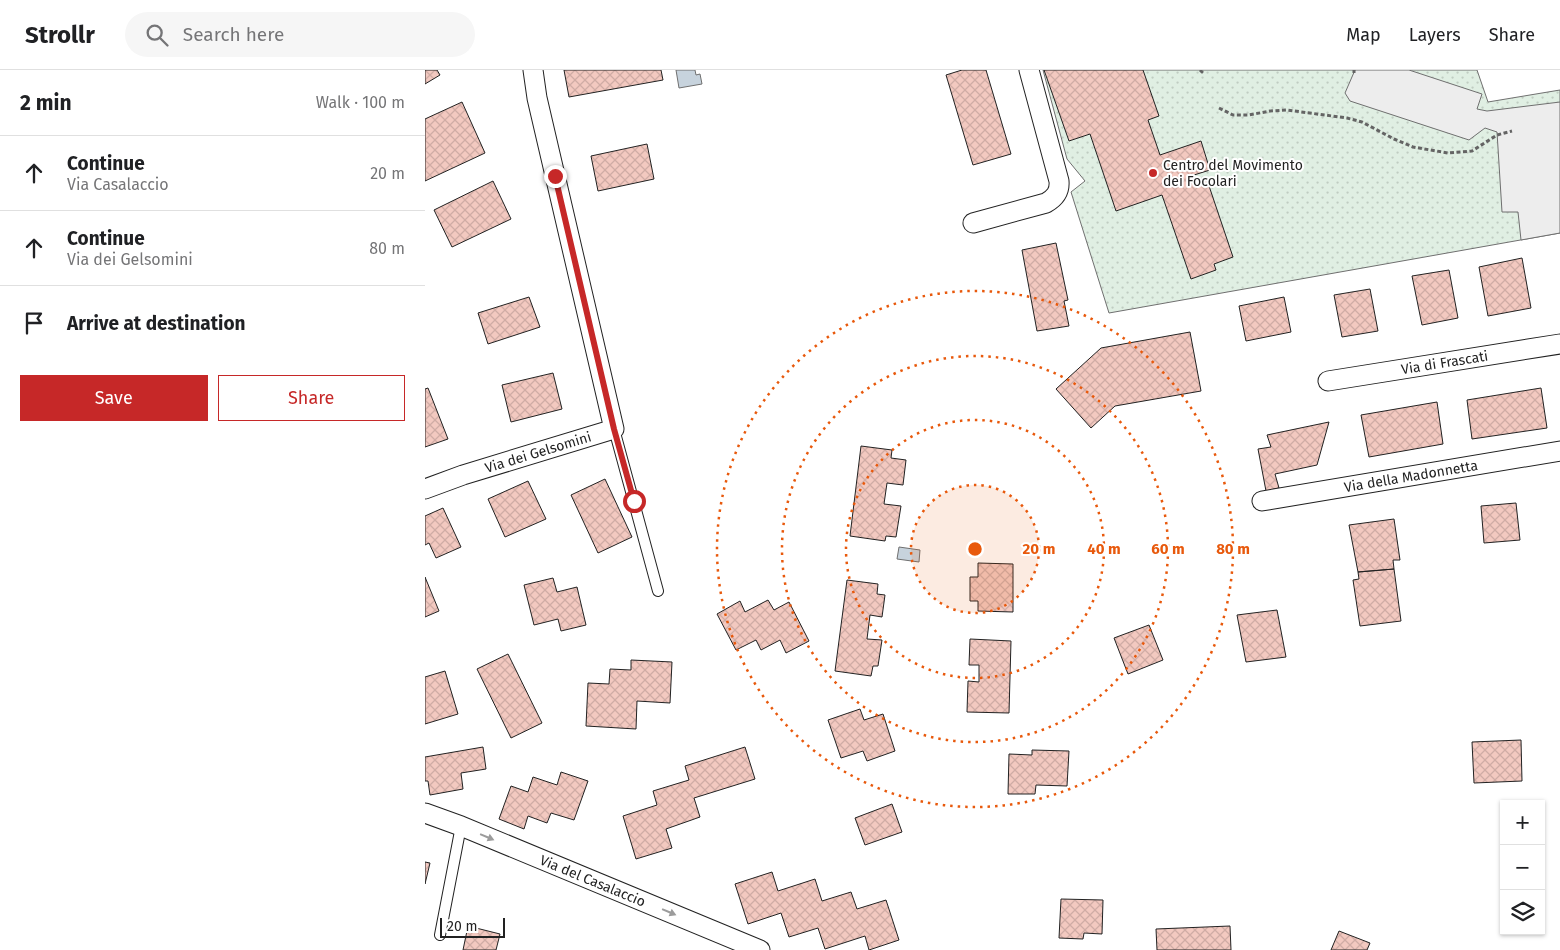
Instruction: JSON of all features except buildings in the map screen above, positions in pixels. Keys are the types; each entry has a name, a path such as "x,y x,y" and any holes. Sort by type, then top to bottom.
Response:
{"street":[{"path":"533,70 536,93 614,429"},
{"path":"973,223 1046,203 1053,199 1058,192 1059,181 1029,70"},
{"name":"Via di Frascati","path":"1328,381 1560,344"},
{"name":"Via dei Gelsomini","path":"425,489 614,429"},
{"name":"Via della Madonnetta","path":"1262,501 1560,451"},
{"name":"Via del Casalaccio","path":"425,813 461,826 760,950"}],"lane":[{"path":"614,429 658,591"},
{"path":"440,935 461,826"}],"path":[{"path":"1219,108 1233,115 1287,110 1347,118 1362,122 1413,147 1448,153 1472,151 1497,136 1513,131"}],"green space":[{"path":"1043,70 1477,70 1488,102 1560,90 1560,233 1109,313 1071,192 1085,181 1067,159"}],"shaded area":[{"path":"676,70 695,70 696,75 700,74 702,84 679,88"},
{"path":"1355,70 1409,70 1482,94 1477,109 1487,111 1560,102 1560,233 1521,240 1518,212 1502,212 1497,132 1485,128 1469,140 1350,101 1345,93"},
{"path":"899,547 920,550 919,562 897,559"}],"place":[{"name":"Centro del Movimento dei Focolari","path":"1153,173"}],"route":[{"path":"555,176 614,429 634,501"}]}
